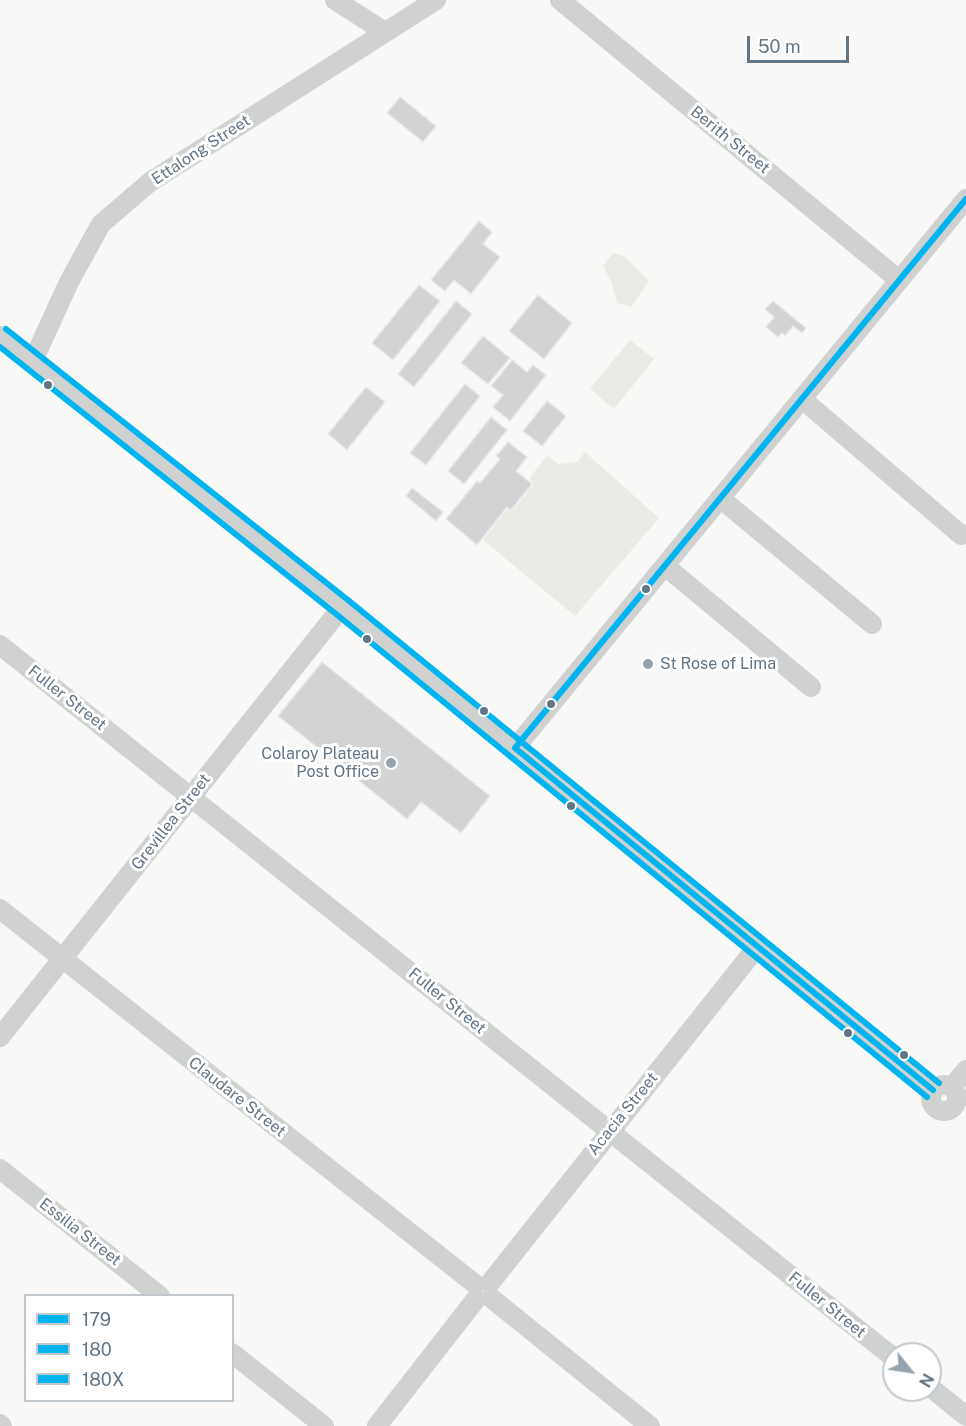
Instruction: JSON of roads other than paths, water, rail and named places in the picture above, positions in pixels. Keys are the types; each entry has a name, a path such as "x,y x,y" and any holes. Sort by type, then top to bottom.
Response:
{"street":[{"path":"335,0 385,32"},
{"name":"Ettalong Street","path":"32,363 69,282 101,224 150,182 436,0"},
{"name":"Berith Street","path":"560,0 899,280"},
{"path":"515,748 899,280 960,220 966,199"},
{"path":"0,336 342,607 757,947 951,1100 966,1070"},
{"path":"802,399 961,535"},
{"path":"720,498 872,624"},
{"path":"665,566 811,687"},
{"name":"Grevillea Street","path":"0,1037 342,607"},
{"name":"Fuller Street","path":"0,645 882,1348"},
{"name":"Claudare Street","path":"0,909 650,1426"},
{"name":"Acacia Street","path":"377,1426 757,947"},
{"name":"Essilia Street","path":"0,1169 156,1294"},
{"path":"234,1355 324,1426"},
{"path":"942,1397 966,1416"}],"place":[{"name":"St Rose of Lima","path":"648,664"},
{"name":"Colaroy Plateau Post Office","path":"391,763"}]}
